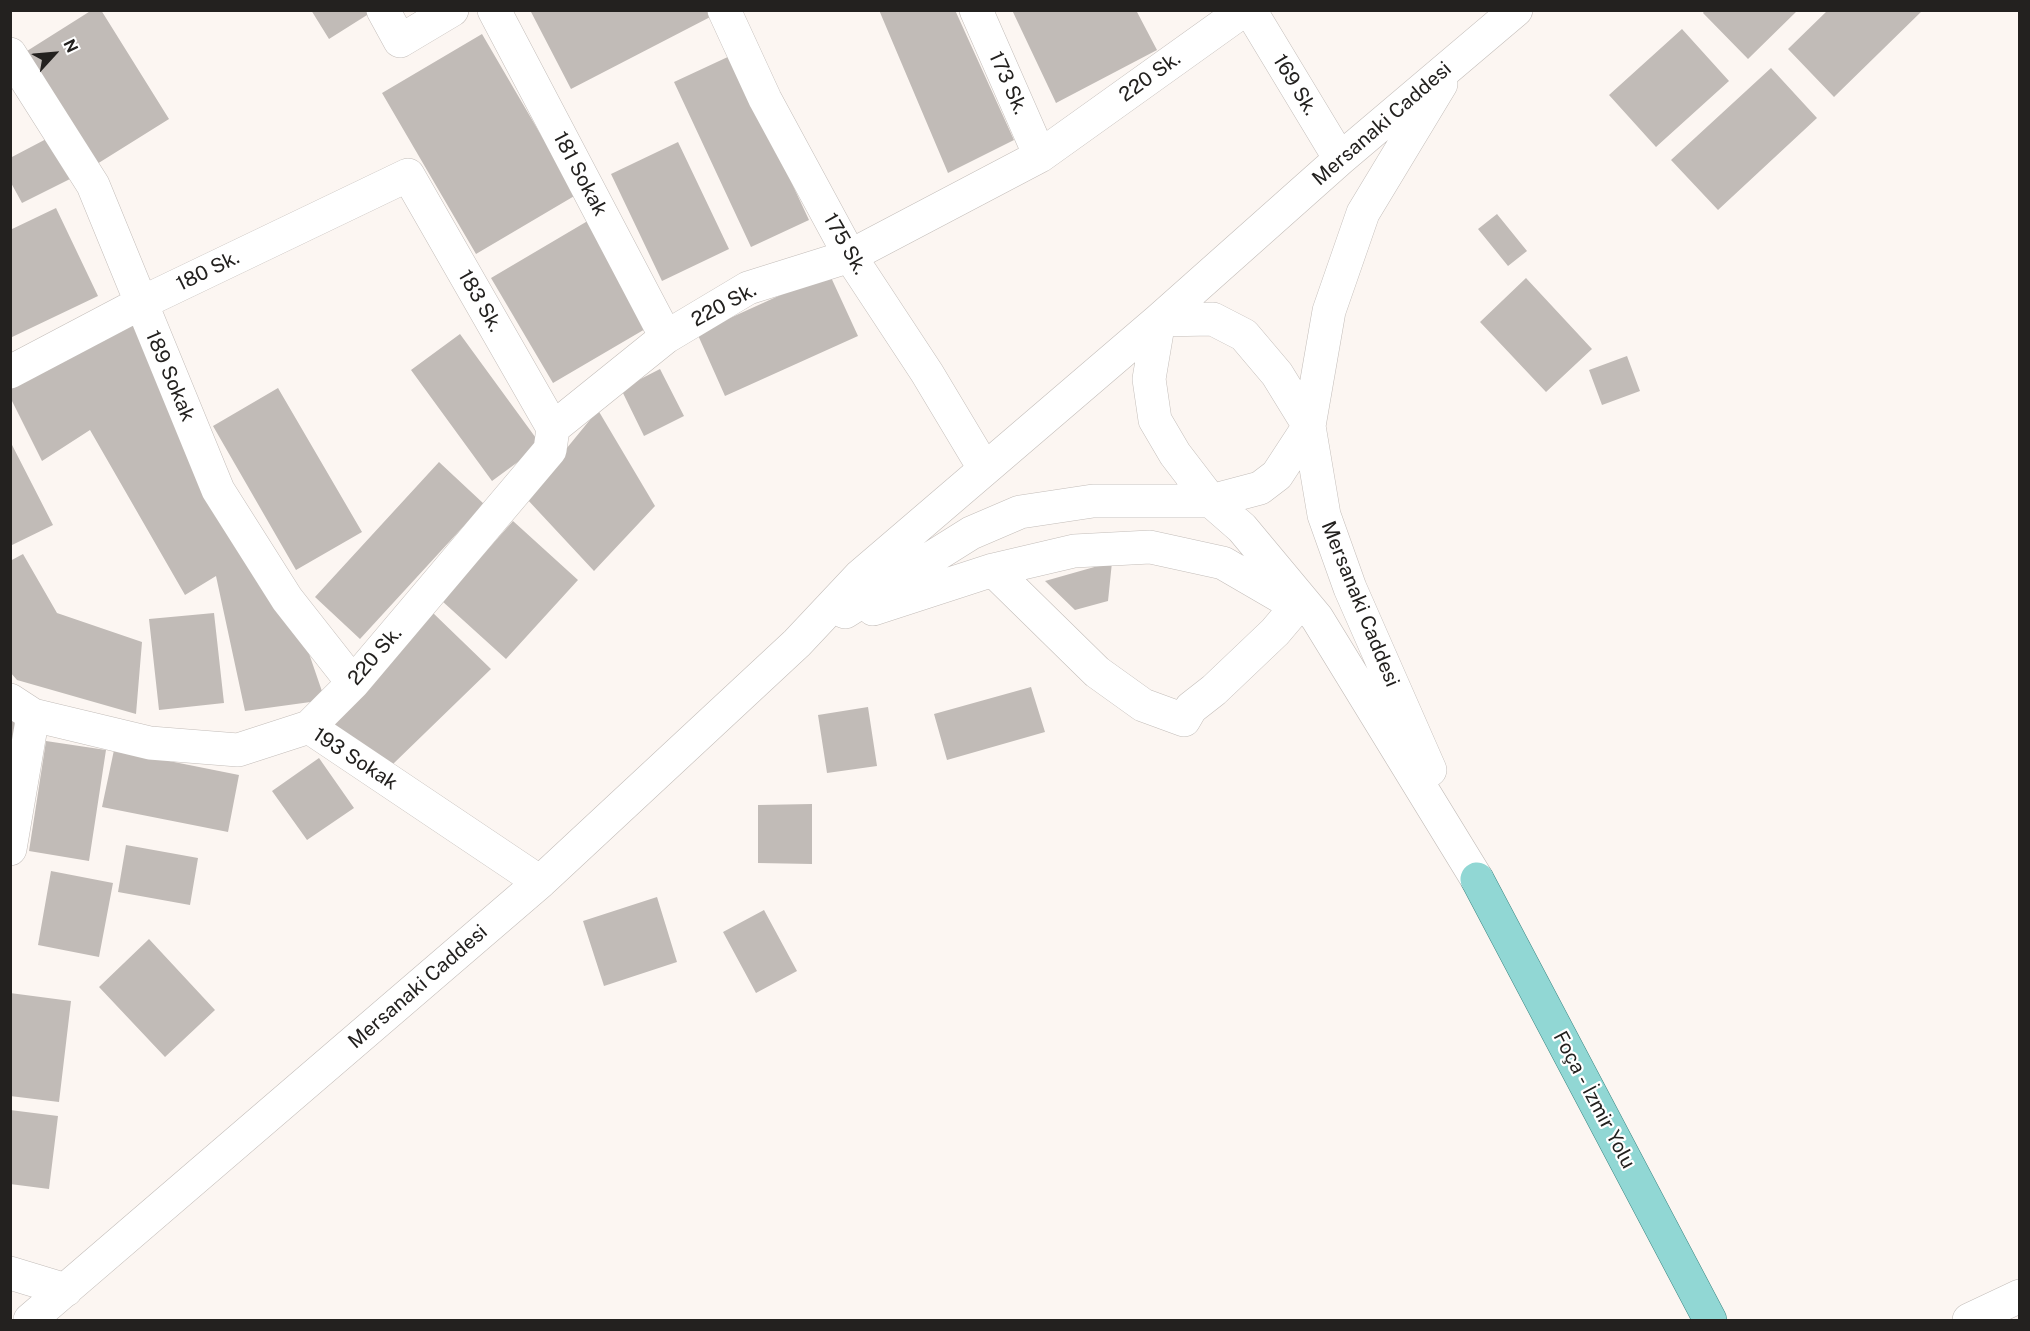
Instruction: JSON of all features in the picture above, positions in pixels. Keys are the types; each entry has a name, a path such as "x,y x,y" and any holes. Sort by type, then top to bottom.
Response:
{"main road":[{"name":"Foça - İzmir Yolu","path":"1478,879 1710,1320"}],"street":[{"path":"383,10 400,41 452,10"},
{"name":"181 Sokak","path":"494,10 666,337"},
{"name":"175 Sk.","path":"724,10 765,99 850,256 927,373 984,468"},
{"name":"173 Sk.","path":"976,10 1040,156"},
{"name":"220 Sk.","path":"309,727 353,683 550,450 553,428 666,337 748,288 850,256 1040,156 1244,10"},
{"name":"169 Sk.","path":"1250,10 1340,159"},
{"path":"1456,60 1516,10"},
{"name":"189 Sokak","path":"10,54 93,185 218,490 287,599 353,683"},
{"name":"Mersanaki Caddesi","path":"51,1309 540,882 797,643 860,576 1159,320 1340,159 1456,60"},
{"name":"Mersanaki Caddesi","path":"1456,60 1363,213 1329,311 1309,426 1324,515 1350,588 1478,879"},
{"name":"180 Sk.","path":"10,372 140,304 408,175"},
{"name":"183 Sk.","path":"408,175 553,428"},
{"path":"1213,318 1244,335 1277,374 1309,426 1277,475 1260,488 1211,501 1175,454 1155,420 1149,379 1159,320 1213,318"},
{"name":"Mersanaki Caddesi","path":"797,643 971,533 1020,512 1093,501 1211,501 1242,528 1307,612 1478,879"},
{"path":"797,643 892,601 993,570 1074,551 1150,547 1223,563 1307,612 1275,632 1214,690 1191,708 1184,720 1143,705 1097,672 993,570"},
{"path":"10,849 22,708"},
{"name":"193 Sokak","path":"22,708 150,743 238,750 309,727 540,882"},
{"path":"10,1273 51,1309"},
{"path":"1969,1320 2019,1296"}],"building":[{"path":"92,10 101,10 169,119 97,164 27,51"},
{"path":"311,10 375,10 329,39"},
{"path":"530,10 714,10 716,14 571,89"},
{"path":"879,10 955,10 1014,140 948,173"},
{"path":"1012,10 1136,10 1157,50 1056,103"},
{"path":"1705,10 1798,10 1748,59 1703,13"},
{"path":"1828,10 1923,10 1834,97 1788,49"},
{"path":"1682,29 1729,81 1656,147 1609,95"},
{"path":"482,34 576,195 476,254 382,93"},
{"path":"732,55 809,220 751,247 674,82"},
{"path":"1771,68 1817,118 1718,210 1671,160"},
{"path":"50,137 72,178 22,203 10,181 10,158"},
{"path":"678,142 729,249 662,281 611,174"},
{"path":"56,208 98,296 10,338 10,230"},
{"path":"1497,214 1527,251 1508,266 1478,229"},
{"path":"591,219 652,325 553,383 491,278"},
{"path":"829,273 858,336 725,396 697,333"},
{"path":"1526,278 1592,349 1546,392 1480,322"},
{"path":"132,317 304,639 325,700 245,711 216,576 185,595 90,430 42,461 10,397 10,388"},
{"path":"460,334 541,445 492,481 411,370"},
{"path":"1627,356 1640,391 1602,405 1589,370"},
{"path":"660,369 684,416 644,436 621,389"},
{"path":"278,388 362,532 296,570 213,426"},
{"path":"598,410 655,506 594,571 526,498"},
{"path":"10,441 53,525 10,546"},
{"path":"439,462 484,504 360,639 315,597"},
{"path":"513,521 578,580 506,659 442,601"},
{"path":"23,554 57,613 142,642 136,714 17,680 10,672 10,561"},
{"path":"1112,562 1108,601 1075,610 1045,581"},
{"path":"432,612 491,669 393,764 333,726"},
{"path":"214,613 224,703 159,710 149,619"},
{"path":"1031,687 1045,732 947,760 934,714"},
{"path":"868,707 877,766 827,773 818,715"},
{"path":"10,715 16,716 12,741 10,741"},
{"path":"46,741 106,750 89,861 29,851"},
{"path":"114,750 239,775 228,832 102,807"},
{"path":"319,758 354,808 307,840 272,791"},
{"path":"812,804 812,864 758,863 758,805"},
{"path":"126,845 198,858 190,905 118,892"},
{"path":"51,871 113,883 99,957 38,945"},
{"path":"657,897 677,962 604,986 583,921"},
{"path":"764,910 797,971 756,993 723,932"},
{"path":"149,939 215,1010 165,1057 99,987"},
{"path":"10,993 71,1001 59,1102 10,1096"},
{"path":"10,1110 58,1116 49,1189 10,1184"}]}
